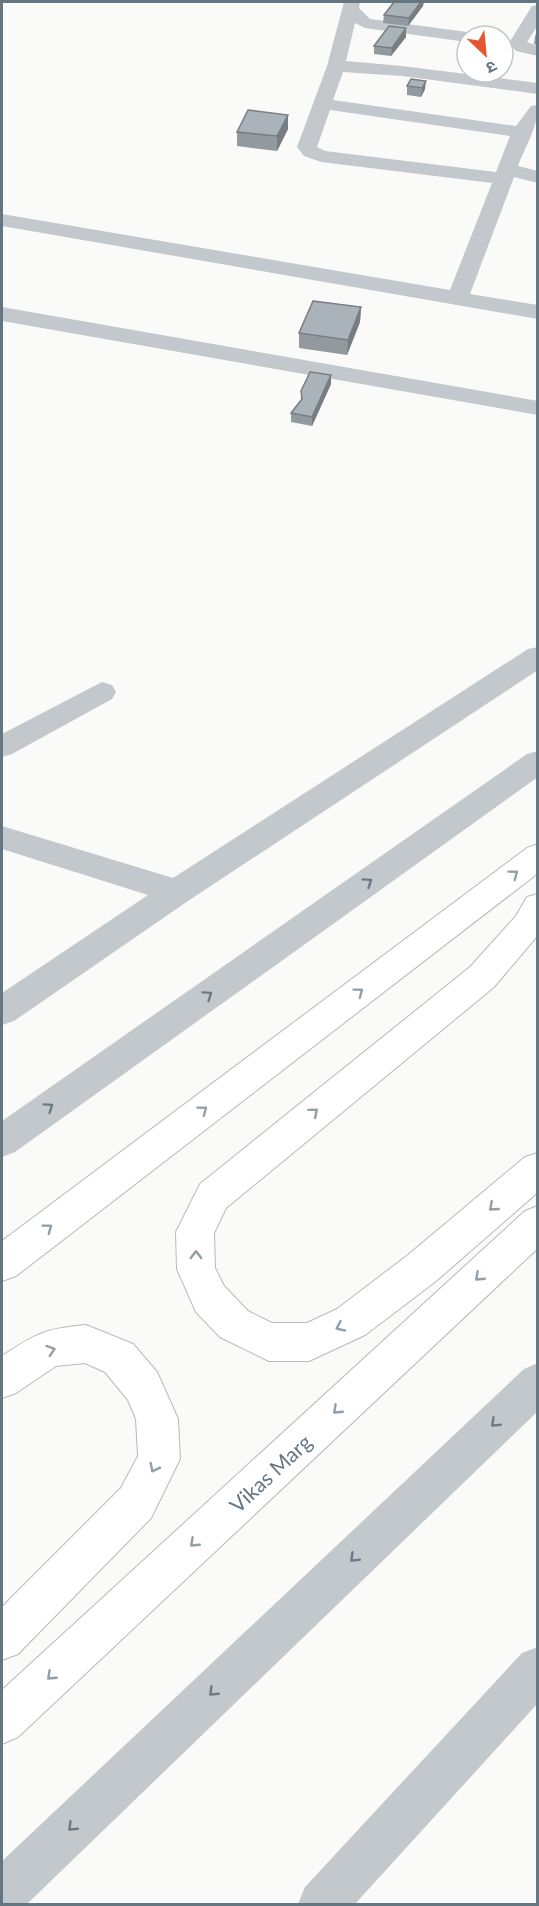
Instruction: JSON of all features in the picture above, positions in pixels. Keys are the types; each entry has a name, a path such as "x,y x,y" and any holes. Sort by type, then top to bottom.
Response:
{"main road":[{"path":"2,1263 537,856"},
{"path":"537,906 527,926 482,976 213,1196 195,1232 196,1269 210,1299 234,1323 269,1342 309,1342 351,1322 422,1268 537,1169"},
{"name":"Vikas Marg","path":"2,1721 537,1223"},
{"path":"2,1379 49,1348 86,1344 119,1358 143,1386 157,1419 159,1459 135,1503 2,1638"}],"street":[{"path":"351,6 365,23 455,36"},
{"path":"351,6 336,66 307,147 311,152 321,156 537,177"},
{"path":"515,37 535,10"},
{"path":"515,44 537,51"},
{"path":"336,66 402,71 537,89"},
{"path":"321,103 409,118 521,132"},
{"path":"458,298 521,132 537,110"},
{"path":"2,220 537,312"},
{"path":"2,314 537,408"},
{"path":"2,1011 177,892 537,656"},
{"path":"2,747 102,692"},
{"path":"2,1141 537,762"},
{"path":"2,837 177,892"},
{"path":"2,1894 537,1383"},
{"path":"322,1905 537,1669"}],"building":[{"path":"394,2 421,2 409,18 384,15"},
{"path":"389,26 406,28 392,48 374,46"},
{"path":"411,79 426,81 422,88 407,86"},
{"path":"248,110 288,115 277,136 237,132"},
{"path":"313,301 361,307 348,340 299,333"},
{"path":"310,372 331,375 312,417 291,413 302,399 301,391"}]}
